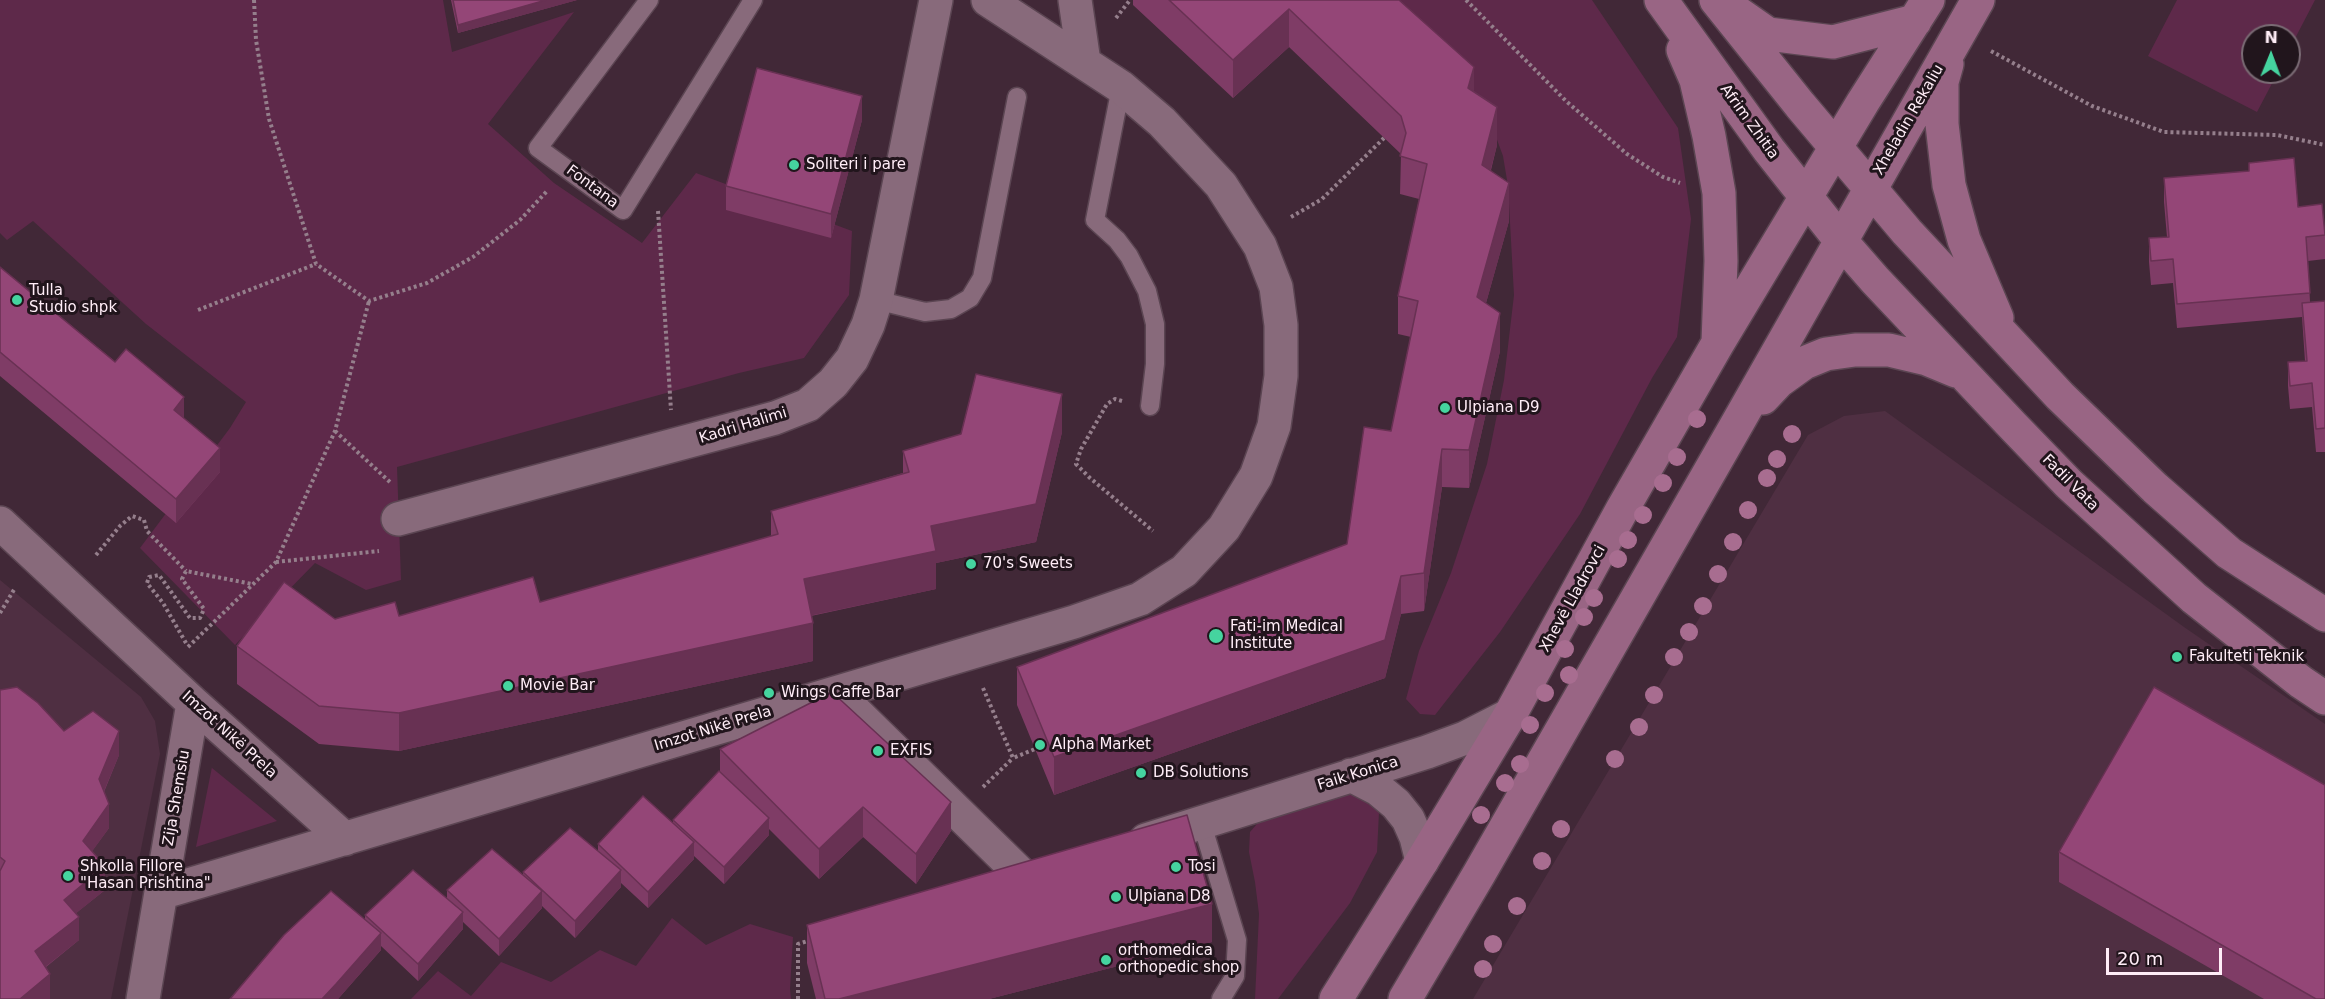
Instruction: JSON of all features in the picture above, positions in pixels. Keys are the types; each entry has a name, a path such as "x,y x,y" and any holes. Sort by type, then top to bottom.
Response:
{"main road":[{"path":"1717,0 1768,34 1833,42 1921,11"},
{"path":"1717,0 1835,148 2007,341 2060,396 2155,488 2229,553 2325,615"},
{"name":"Xheladin Rekaliu","path":"1841,240 1870,188 1970,45 1978,0"},
{"path":"1663,3 1696,80 1719,193 1721,261 1718,343"},
{"name":"Afrim Zhitia","path":"1663,3 1806,197 1841,240"},
{"path":"1806,197 1921,11"},
{"path":"1970,45 1942,82 1942,124 1949,185 1964,240 2007,341"},
{"name":"Xhevë Lladrovci","path":"1336,999 1510,715 1623,508 1718,343 1806,197"},
{"path":"1405,999 1479,874 1841,240"},
{"name":"Fadil Vata","path":"1841,240 1875,280 2069,484 2194,598 2301,682 2325,698"},
{"path":"1733,431 1779,381 1804,363 1826,354 1855,350 1889,350 1927,359 1965,375"}],"street":[{"name":"Kadri Halimi","path":"398,519 775,418 808,405 833,383 852,359 868,325 876,300 936,0"},
{"name":"Imzot Nikë Prela","path":"0,523 193,703 345,839 1074,622 1140,599 1184,571 1224,528 1256,476 1274,426 1281,376 1281,325 1275,287 1260,246 1221,185 1162,122 1121,87 988,0"},
{"path":"1075,0 1084,62"},
{"path":"836,693 1023,876"},
{"name":"Zija Shemsiu","path":"143,999 193,703"},
{"name":"Faik Konica","path":"1112,850 1202,824 1466,738 1510,715"},
{"path":"1351,775 1378,789 1396,804 1412,828 1422,861"},
{"path":"161,893 345,839"},
{"path":"988,886 1056,866"}],"lane":[{"name":"Fontana","path":"649,0 538,148 623,210 753,0"},
{"path":"1121,87 1095,220 1129,256 1147,291 1155,324 1155,364 1150,406"},
{"path":"876,300 926,312 951,309 970,298 982,278 1017,97"},
{"path":"1202,824 1238,940 1235,976 1221,999"}],"path":[{"path":"254,0 256,40 269,119 316,264 369,300"},
{"path":"1113,22 1130,0"},
{"path":"1466,0 1566,101 1627,154 1663,177 1700,190 1719,193"},
{"path":"1970,45 2092,106 2164,132 2277,135 2325,145"},
{"path":"1291,217 1322,199 1384,138"},
{"path":"657,156 659,233 673,446"},
{"path":"369,300 427,283 473,257 520,220 566,168"},
{"path":"198,310 316,264"},
{"path":"192,643 276,562 334,431 369,300"},
{"path":"1107,404 1081,449 1076,464 1089,478 1153,531"},
{"path":"276,562 372,553 401,543 391,483 334,431"},
{"path":"96,555 120,526 132,516 144,520 147,531 186,571 252,585"},
{"path":"186,571 182,579 204,609 200,618 190,618 159,575 149,577 147,583 163,603 188,647"},
{"path":"982,686 1013,758"},
{"path":"980,789 1013,758 1035,749"},
{"path":"798,999 798,944 818,938"}],"shaded area":[{"path":"0,0 443,0 452,52 574,12 488,124 554,183 642,243 696,173 852,231 849,295 804,358 739,373 397,467 401,580 366,590 315,563 235,645 140,548 230,428 246,402 146,324 33,221 7,240 0,233"},
{"path":"1367,0 1592,0 1678,128 1691,219 1677,337 1652,378 1580,514 1500,632 1435,715 1420,714 1406,699 1419,651 1451,573 1487,464 1504,380 1514,295 1508,186 1503,156 1486,110"},
{"path":"2177,0 2315,0 2301,27 2301,24 2241,24 2241,84 2272,84 2257,112 2148,56"},
{"path":"1885,411 2184,627 2325,724 2325,999 1473,999 1808,435 1844,416"},
{"name":"Shkolla Fillore \"Hasan Prishtina\"","path":"0,580 141,697 155,721 160,754 111,999 0,999"},
{"path":"212,768 277,821 196,847"},
{"path":"1342,792 1366,796 1379,812 1377,852 1350,903 1278,999 1255,999 1259,914 1249,852 1250,832 1263,817"},
{"path":"672,918 706,945 750,924 793,937 791,999 411,999 438,971 471,996 501,962 551,982 600,950 636,966"}],"building":[{"path":"453,0 546,0 458,25"},
{"name":"Ulpiana D9","path":"1169,0 1399,0 1474,67 1468,88 1497,107 1482,165 1509,183 1477,297 1500,313 1469,450 1442,449 1424,573 1401,576 1385,640 1054,757 1017,667 1347,544 1364,427 1391,431 1418,301 1398,296 1427,164 1400,156 1406,133 1401,116 1289,9 1233,60"},
{"name":"Soliteri i pare","path":"757,68 862,96 831,214 726,186"},
{"path":"2294,158 2298,207 2322,204 2325,235 2306,237 2310,293 2177,304 2173,259 2151,261 2149,238 2169,237 2164,178 2249,171 2249,163"},
{"path":"0,267 115,362 126,349 184,397 174,410 220,448 176,499 0,352"},
{"path":"2325,301 2325,428 2316,429 2312,383 2290,386 2288,362 2307,361 2302,303"},
{"path":"976,374 1062,394 1036,504 931,526 936,551 804,579 813,623 399,713 319,706 237,646 284,582 335,619 395,602 399,616 533,577 540,602 778,534 771,511 909,472 903,451 961,434"},
{"path":"17,687 38,703 64,731 93,711 119,731 99,779 109,804 83,841 105,866 64,900 79,917 35,951 50,974 20,999 0,999 0,871 5,861 0,857 0,690"},
{"path":"2154,687 2325,785 2325,999 2316,999 2059,852"},
{"path":"832,692 951,802 916,854 863,807 819,849 720,749"},
{"path":"719,771 769,818 724,867 673,820"},
{"path":"643,796 694,842 648,892 598,844"},
{"path":"1187,815 1212,904 839,999 825,999 807,925"},
{"path":"570,828 621,870 575,921 523,872"},
{"path":"492,849 542,891 499,939 447,890"},
{"path":"413,870 463,912 418,964 365,915"},
{"path":"331,891 381,933 322,999 230,999 284,935"}],"place":[{"name":"Soliteri i pare","path":"794,165"},
{"name":"Tulla Studio shpk","path":"17,300"},
{"name":"Ulpiana D9","path":"1445,408"},
{"name":"70's Sweets","path":"971,564"},
{"name":"Fati-im Medical Institute","path":"1216,636"},
{"name":"Fakulteti Teknik","path":"2177,657"},
{"name":"Movie Bar","path":"508,686"},
{"name":"Wings Caffe Bar","path":"769,693"},
{"name":"Alpha Market","path":"1040,745"},
{"name":"EXFIS","path":"878,751"},
{"name":"DB Solutions","path":"1141,773"},
{"name":"Tosi","path":"1176,867"},
{"name":"Shkolla Fillore \"Hasan Prishtina\"","path":"68,876"},
{"name":"Ulpiana D8","path":"1116,897"},
{"name":"orthomedica orthopedic shop","path":"1106,960"}]}
